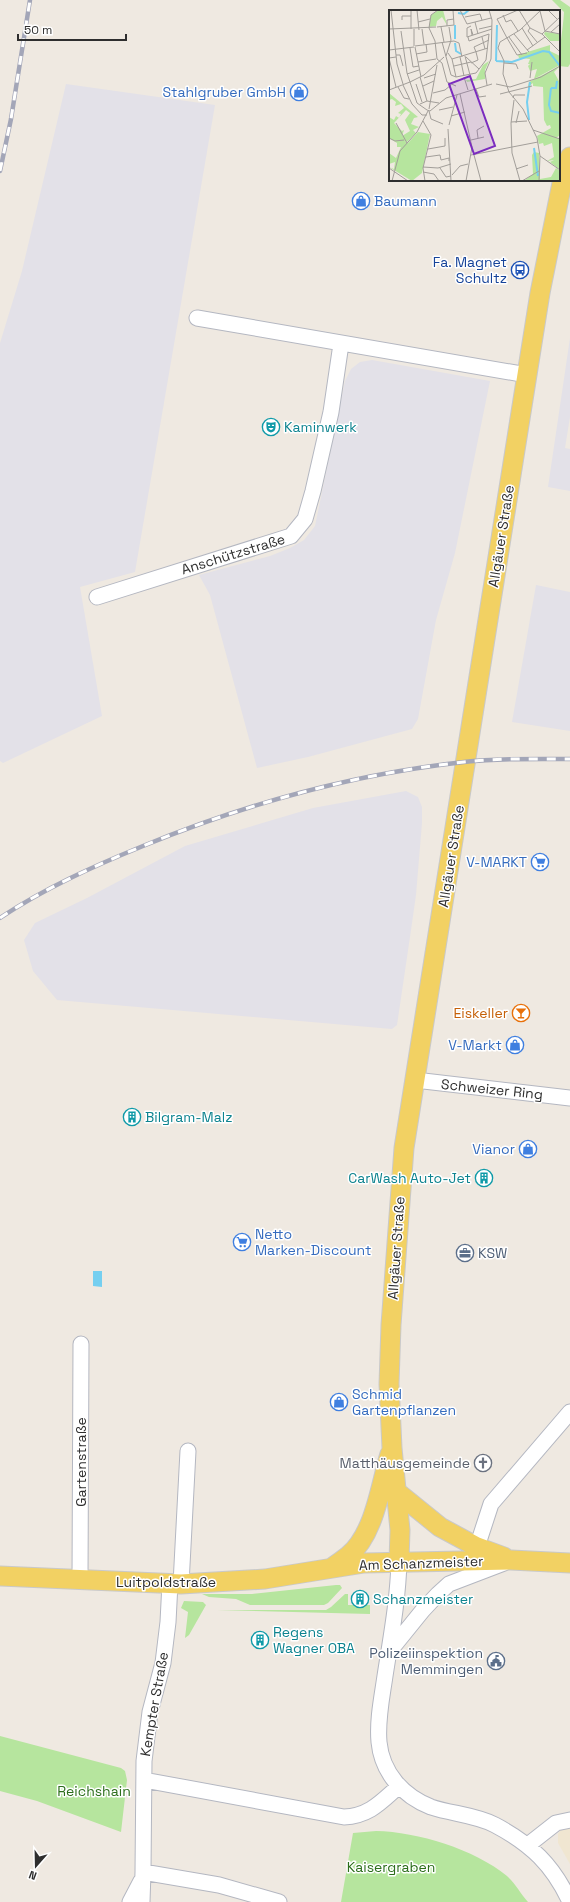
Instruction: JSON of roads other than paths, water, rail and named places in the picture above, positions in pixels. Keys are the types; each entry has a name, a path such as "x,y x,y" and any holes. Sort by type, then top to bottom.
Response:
{"main road":[{"name":"Allgäuer Straße","path":"399,1561 400,1530 398,1494 392,1448 389,1384 391,1325 404,1148 549,243 562,178 570,157"},
{"path":"331,1568 349,1556 364,1536 374,1511 392,1448"},
{"path":"398,1494 440,1527 477,1547 511,1560 570,1563"},
{"name":"Am Schanzmeister","path":"331,1568 364,1563 399,1561 442,1563 511,1560"},
{"name":"Luitpoldstraße","path":"0,1576 176,1583 265,1579 331,1568"}],"street":[{"path":"197,318 527,375"},
{"name":"Anschützstraße","path":"97,596 291,536 305,519 313,491 331,412 341,344"},
{"name":"Schweizer Ring","path":"415,1080 570,1098"},
{"name":"Gartenstraße","path":"80,1580 81,1344"},
{"path":"477,1547 491,1504 570,1412"},
{"name":"Kempter Straße","path":"142,1902 144,1761 150,1712 164,1651 176,1583 188,1451"},
{"path":"389,1653 423,1610 449,1584 511,1560"},
{"path":"399,1561 398,1594 379,1720 379,1743 385,1765 398,1787 431,1806 495,1825 528,1845 552,1870 570,1902"},
{"path":"144,1780 344,1817 358,1816 377,1805 398,1787"},
{"path":"528,1845 556,1823 570,1820"},
{"path":"143,1874 219,1885 279,1902"},
{"name":"Kempter Straße","path":"130,1902 143,1874"}],"water":[{"path":"93,1271 102,1271 102,1287 93,1286"}],"railway":[{"path":"0,171 11,119 30,0"},
{"path":"0,918 52,887 88,870 182,831 260,804 341,783 423,767 504,759 570,759"}],"place":[{"name":"Stahlgruber GmbH","path":"299,92"},
{"name":"Baumann","path":"361,201"},
{"name":"Fa. Magnet Schultz","path":"520,270"},
{"name":"Kaminwerk","path":"271,427"},
{"name":"V-MARKT","path":"540,862"},
{"name":"Eiskeller","path":"521,1013"},
{"name":"V-Markt","path":"515,1045"},
{"name":"Bilgram-Malz","path":"132,1117"},
{"name":"Vianor","path":"528,1149"},
{"name":"CarWash Auto-Jet","path":"484,1178"},
{"name":"Netto Marken-Discount","path":"242,1242"},
{"name":"KSW","path":"465,1253"},
{"name":"Schmid Gartenpflanzen","path":"339,1402"},
{"name":"Matthäusgemeinde","path":"483,1463"},
{"name":"Schanzmeister","path":"360,1599"},
{"name":"Regens Wagner OBA","path":"260,1640"},
{"name":"Polizeiinspektion Memmingen","path":"496,1661"}],"park label":[{"name":"Reichshain","path":"94,1791"},
{"name":"Kaisergraben","path":"391,1867"}]}
